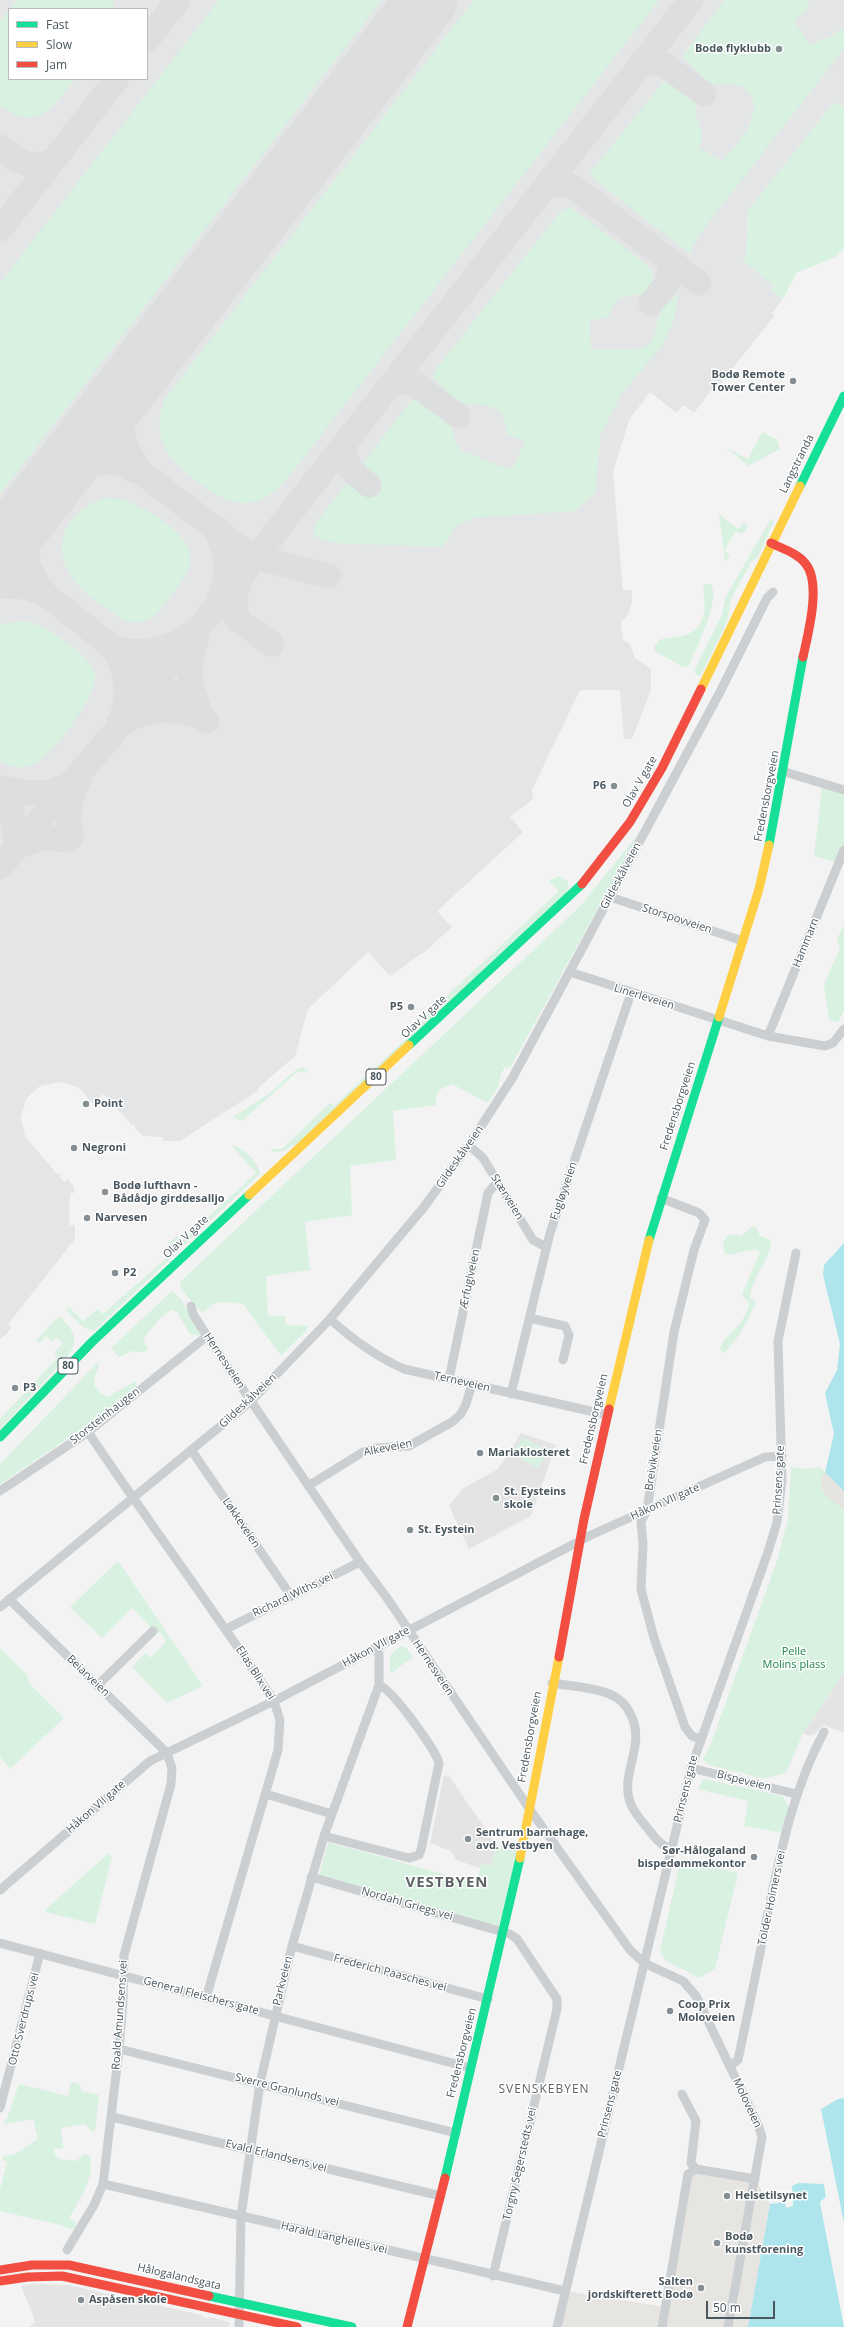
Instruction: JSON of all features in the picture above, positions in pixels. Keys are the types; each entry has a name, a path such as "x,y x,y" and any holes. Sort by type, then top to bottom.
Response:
{"main road":[{"name":"Langstranda","path":"771,543 844,396"},
{"name":"Fredensborgveien","path":"407,2327 441,2196 488,1999 530,1811 552,1683 586,1512 639,1275 661,1198 743,941 770,847 805,652 812,595 812,575 802,560 771,543"},
{"name":"Olav V gate","path":"0,1438 92,1342 582,884 630,822 662,768 771,543"},
{"name":"Hålogalandsgata","path":"0,2270 32,2265 69,2265 352,2327"},
{"name":"Hålogalandsgata","path":"0,2281 28,2276 62,2276 297,2327"}],"street":[{"name":"Gildeskålveien","path":"0,1607 192,1451 251,1401 330,1319 424,1207 469,1145 513,1077 720,692 767,598 773,592"},
{"path":"784,772 844,790"},
{"name":"Hammarn","path":"768,1036 844,850"},
{"name":"Storspovveien","path":"610,897 743,941"},
{"name":"Linerleveien","path":"570,972 718,1020"},
{"name":"Fugløyveien","path":"511,1394 546,1247 631,993"},
{"path":"718,1020 768,1036 826,1046 833,1043 844,1029"},
{"name":"Stærveien","path":"469,1145 483,1158 533,1240 546,1247"},
{"name":"Ærfuglveien","path":"449,1379 488,1193 497,1182"},
{"name":"Breivikveien","path":"661,1198 699,1213 705,1220 694,1250 674,1332 647,1510 641,1521 643,1545 641,1589 645,1608 685,1727 692,1736 700,1739"},
{"name":"Prinsens gate","path":"557,2327 691,1768 700,1739 768,1552 777,1522 782,1456 778,1341 796,1253"},
{"name":"Hernesveien","path":"191,1306 193,1314 207,1336 530,1811 630,1950 644,1963"},
{"path":"529,1318 565,1326 569,1335 564,1360"},
{"name":"Terneveien","path":"330,1319 367,1348 389,1362 404,1369 608,1415"},
{"name":"Storsteinhaugen","path":"0,1491 88,1432 207,1336"},
{"name":"Alkeveien","path":"308,1486 363,1452 375,1448 409,1446 452,1422 464,1409 472,1384"},
{"name":"Elias Blix vei","path":"88,1432 132,1499 226,1629 274,1701 280,1720 280,1738 266,1794 206,1998"},
{"name":"Løkkeveien","path":"192,1451 291,1596"},
{"name":"Håkon VII gate","path":"0,1890 143,1766 274,1701 408,1630 581,1542 647,1510 765,1457 782,1456"},
{"name":"Richard Withs vei","path":"226,1629 360,1562"},
{"name":"Beiarveien","path":"9,1599 167,1754"},
{"path":"97,1686 153,1630"},
{"name":"Parkveien","path":"239,2327 238,2303 241,2216 249,2150 260,2083 292,1946 324,1836 379,1685 378,1654 375,1648"},
{"path":"552,1683 606,1693 622,1702 629,1710 637,1731 637,1743 630,1776 630,1801 638,1816 660,1844 672,1849"},
{"path":"324,1836 408,1858 419,1855 421,1850 439,1763 434,1751 390,1692 379,1685"},
{"name":"Tolder Holmers vei","path":"730,2066 738,2060 776,1873 796,1794 824,1732"},
{"name":"Roald Amundsens vei","path":"67,2250 94,2205 103,2184 119,2048 124,1955 171,1784 172,1768 167,1754"},
{"name":"Bispeveien","path":"691,1768 796,1794"},
{"path":"266,1794 332,1814"},
{"name":"Nordahl Griegs vei","path":"312,1877 503,1932"},
{"name":"Torgny Segerstedts vei","path":"493,2276 558,2004 551,1987 517,1939 503,1932"},
{"name":"General Fleischers gate","path":"0,1943 471,2068"},
{"name":"Frederich Paasches vei","path":"292,1946 488,1999"},
{"name":"Otto Sverdrups vei","path":"0,2108 40,1953"},
{"name":"Moloveien","path":"644,1963 676,1977 692,1990 761,2132 761,2145 728,2327"},
{"name":"Sverre Granlunds vei","path":"119,2048 456,2132"},
{"path":"682,2094 696,2121 691,2163 696,2169 755,2179"},
{"name":"Evald Erlandsens vei","path":"112,2117 441,2196"},
{"path":"662,2327 686,2180 688,2174 696,2169"},
{"name":"Harald Langhelles vei","path":"103,2184 493,2276 566,2291"}],"shaded area":[{"path":"0,0 844,0 844,108 834,102 748,211 746,255 742,259 774,286 771,290 783,299 772,313 774,316 718,387 716,384 694,413 683,405 677,413 650,392 629,420 613,472 623,590 632,590 632,601 629,613 621,622 623,640 630,644 635,658 651,669 651,690 632,739 624,739 620,690 580,690 532,790 533,799 510,817 523,832 437,911 452,927 428,949 390,976 368,952 308,1009 295,1056 258,1088 259,1090 180,1141 163,1141 163,1137 143,1136 135,1128 135,1125 132,1125 103,1094 93,1104 78,1087 59,1082 40,1086 26,1099 21,1118 25,1136 57,1174 62,1173 59,1176 64,1182 68,1179 74,1187 74,1193 70,1193 69,1225 75,1225 75,1239 8,1324 12,1328 0,1340"},
{"name":"St. Eysteins skole","path":"521,1433 556,1445 531,1516 469,1549 449,1506 462,1489 498,1469"},
{"path":"844,1673 844,1733 824,1725 814,1735 812,1734 809,1736 803,1733"},
{"path":"444,1775 449,1776 497,1846 491,1866 482,1863 480,1868 456,1860 451,1851 430,1843"},
{"path":"692,2171 755,2179 770,2204 748,2327 557,2327 565,2291 666,2307"},
{"name":"Aspåsen skole","path":"34,2284 68,2285 202,2315 202,2317 208,2319 209,2317 229,2322 229,2327 29,2327 34,2323 34,2317 21,2286"}],"green space":[{"path":"17,0 112,0 115,8 11,8"},
{"path":"219,0 382,0 0,494 0,283"},
{"path":"474,0 659,0 287,479 275,491 252,502 241,503 230,501 219,496 194,479 174,461 167,452 162,442 160,430 160,418 164,400"},
{"path":"724,0 809,0 807,10 794,21 810,45 832,36 844,27 844,49 698,236 690,254 594,179 590,173 664,81 668,81 696,103 696,116 703,136 699,148 722,161 741,139 752,120 753,114 754,104 748,91 743,87 736,85 712,85 682,57"},
{"path":"8,11 8,80 74,80 59,100 43,114 34,117 25,117 13,114 0,106 0,21"},
{"path":"834,102 844,108 844,248 835,257 796,273 783,299 771,290 774,286 742,259 746,255 748,211"},
{"path":"570,207 646,264 652,272 654,279 642,295 630,295 617,301 609,317 590,320 591,349 627,350 646,346 654,337 661,311 678,295 674,320 664,343 621,395 600,436 596,492 575,511 473,518 455,527 443,547 335,543 316,537 313,530 315,524 412,400 419,400 451,424 456,444 462,451 512,470 525,442 507,434 505,424 499,411 489,406 463,403 443,388 433,376 436,369 560,212"},
{"path":"762,432 777,440 780,449 748,466 727,448 748,459"},
{"path":"104,498 129,502 152,513 174,530 189,548 191,558 190,566 177,588 166,604 156,614 151,618 140,622 126,621 91,597 77,584 68,571 63,557 62,545 70,522 90,505"},
{"path":"719,514 738,529 744,523 748,527 742,534 736,531 724,550 730,555 725,562"},
{"path":"771,519 773,519 773,523 758,557 751,562 731,599 727,622 701,675 698,676 694,671 722,614 726,596"},
{"path":"703,584 711,584 713,601 706,625 688,667 683,667 655,651 654,647 659,640 686,635 699,626 705,606"},
{"path":"24,621 43,628 66,641 85,658 95,675 90,696 62,737 42,759 31,766 22,767 8,765 0,761 0,624"},
{"path":"822,788 844,794 844,853 837,863 814,856"},
{"path":"640,832 511,1066 507,1068 501,1063 505,1068 501,1073 498,1087 488,1103 452,1084 439,1090 436,1098 436,1105 393,1111 396,1160 350,1166 352,1215 305,1222 310,1270 266,1276 268,1316 285,1316 286,1325 308,1326 306,1331 281,1356 243,1304 217,1302 202,1312 193,1304 180,1287 181,1281 581,905"},
{"path":"559,876 568,881 566,894 560,901 295,1146 293,1145 284,1151 273,1152 270,1149 282,1149 330,1103 334,1106 426,1020 424,1017 559,891 549,881"},
{"path":"844,924 844,1010 838,1023 829,1019 824,985 840,948 837,939"},
{"path":"303,1067 311,1074 305,1071 296,1073 242,1121 233,1117 267,1095 297,1069"},
{"path":"232,1146 241,1149 254,1160 260,1174 94,1331 84,1328 66,1310 69,1307 83,1321 98,1309 103,1314 172,1253 166,1246 177,1236 182,1241 256,1173"},
{"path":"753,1226 756,1227 760,1236 771,1240 770,1247 754,1282 750,1298 756,1302 738,1336 723,1354 720,1348 727,1337 740,1324 749,1304 742,1294 760,1252 756,1249 728,1255 724,1252 723,1244 727,1236 734,1234 741,1236"},
{"path":"172,1291 181,1299 200,1332 199,1336 190,1334 177,1312 171,1310 160,1318 143,1339 148,1349 144,1352 132,1351 119,1357 111,1348"},
{"path":"58,1317 61,1317 74,1335 74,1343 69,1355 0,1429 0,1419 58,1357 54,1353 63,1343 56,1337 52,1342 46,1336 40,1343 36,1340"},
{"path":"100,1360 94,1381 96,1389 107,1397 136,1381 137,1388 79,1431 0,1484 0,1464"},
{"path":"523,1437 548,1452 538,1469 513,1454"},
{"name":"Pelle Molins plass","path":"791,1467 807,1469 820,1467 844,1491 844,1673 803,1733 786,1773 767,1778 760,1778 709,1765 703,1759 710,1746 777,1561 788,1519"},
{"path":"118,1561 203,1686 167,1703 132,1667 145,1653 150,1658 166,1642 160,1632 157,1634 132,1608 102,1638 70,1607"},
{"path":"401,1646 407,1648 413,1657 390,1674 390,1655"},
{"path":"0,1648 28,1676 28,1682 64,1718 10,1769 0,1757"},
{"path":"705,1779 782,1796 789,1806 782,1833 744,1826 748,1801 698,1789 702,1780"},
{"path":"328,1842 476,1883 482,1863 491,1866 497,1846 518,1850 499,1926 319,1876"},
{"path":"109,1853 112,1857 95,1924 45,1912 47,1908"},
{"path":"681,1858 738,1873 715,1969 699,1978 665,1960 660,1951"},
{"path":"71,2082 79,2084 82,2091 99,2095 95,2131 92,2132 85,2124 61,2128 63,2149 54,2148 55,2155 59,2159 76,2161 84,2154 90,2156 90,2172 86,2188 69,2218 76,2223 75,2229 65,2228 65,2226 0,2211 0,2190 7,2162 2,2160 3,2157 17,2153 38,2139 33,2119 6,2124 4,2122 8,2116 19,2084 68,2096"}],"sand":[{"path":"825,1472 833,1474 844,1481 844,1509 829,1498 822,1489 821,1484"}],"water":[{"path":"844,1243 844,1491 825,1472 834,1434 825,1393 837,1370 840,1344 823,1275 824,1265"},
{"path":"844,2098 844,2223 821,2109 838,2099"},
{"path":"799,2183 824,2184 826,2197 820,2202 844,2327 748,2327 770,2204 785,2202 786,2208 793,2206 792,2186"}],"pier":[{"path":"825,2183 828,2197 822,2203 844,2313 844,2324 820,2202 826,2197"}],"taxiway":[{"path":"148,39 178,0"},
{"path":"113,734 256,557 691,0"},
{"path":"639,67 649,63 662,63 704,94"},
{"path":"0,229 116,80"},
{"path":"0,147 26,164 39,165 55,159"},
{"path":"543,190 558,184 573,187 699,283"},
{"path":"651,303 664,287 669,276 669,264 665,257"},
{"path":"389,388 401,382 414,383 458,416"},
{"path":"129,384 123,409 122,430 128,451 142,473"},
{"path":"344,445 346,459 350,468 369,485"},
{"path":"52,484 84,465 107,462 118,463 142,473 243,550 262,559 329,576"},
{"path":"34,507 26,542 26,552 32,573 45,594 207,721"},
{"path":"215,529 223,546 226,563 226,572 219,599"},
{"path":"238,620 234,599 241,579"},
{"path":"0,586 26,587 45,594"},
{"path":"229,607 238,620 272,644"},
{"path":"114,648 134,651 154,650 163,648 190,635"},
{"path":"197,637 191,659 190,677 194,695 202,716"},
{"path":"113,648 122,665 126,685 125,705 119,723"},
{"path":"123,724 131,718 150,711 170,710 199,716"},
{"path":"0,867 123,722"},
{"path":"72,837 69,815 71,800 79,779"},
{"path":"5,788 22,792 39,793 55,790 70,782"},
{"path":"5,788 10,798 17,847 43,837 68,840"}],"runway":[{"path":"0,551 427,0"}],"traffic: fast":[{"path":"800,486 844,396"},
{"path":"769,845 803,657"},
{"path":"409,1045 582,884"},
{"path":"649,1240 719,1017"},
{"path":"0,1437 92,1342 249,1195"},
{"path":"445,2178 520,1858"},
{"path":"209,2296 352,2327"}],"traffic: slow":[{"path":"701,689 800,486"},
{"path":"719,1017 759,889 769,845"},
{"path":"249,1195 409,1045"},
{"path":"609,1409 649,1240"},
{"path":"520,1858 559,1657"}],"traffic: jam":[{"path":"771,543 798,556 805,563 813,582 812,608 803,657"},
{"path":"582,884 630,822 662,768 701,689"},
{"path":"559,1657 584,1519 609,1409"},
{"path":"407,2327 445,2178"},
{"path":"0,2270 32,2265 69,2265 209,2296"},
{"path":"0,2281 28,2277 62,2276 297,2327"}],"place":[{"name":"Bodø flyklubb","path":"779,49"},
{"name":"Bodø Remote Tower Center","path":"793,381"},
{"name":"P6","path":"614,786"},
{"name":"P5","path":"411,1007"},
{"name":"Point","path":"86,1104"},
{"name":"Negroni","path":"74,1148"},
{"name":"Bodø lufthavn - Bådådjo girddesalljo","path":"105,1192"},
{"name":"Narvesen","path":"87,1218"},
{"name":"P2","path":"115,1273"},
{"name":"P3","path":"15,1388"},
{"name":"Mariaklosteret","path":"480,1453"},
{"name":"St. Eysteins skole","path":"496,1498"},
{"name":"St. Eystein","path":"410,1530"},
{"name":"Sentrum barnehage, avd. Vestbyen","path":"468,1839"},
{"name":"Sør-Hålogaland bispedømmekontor","path":"754,1857"},
{"name":"Coop Prix Moloveien","path":"670,2011"},
{"name":"Helsetilsynet","path":"727,2196"},
{"name":"Bodø kunstforening","path":"717,2243"},
{"name":"Salten jordskifterett Bodø","path":"701,2288"},
{"name":"Aspåsen skole","path":"81,2300"}],"district":[{"name":"VESTBYEN","path":"447,1883"},
{"name":"SVENSKEBYEN","path":"544,2090"}]}
